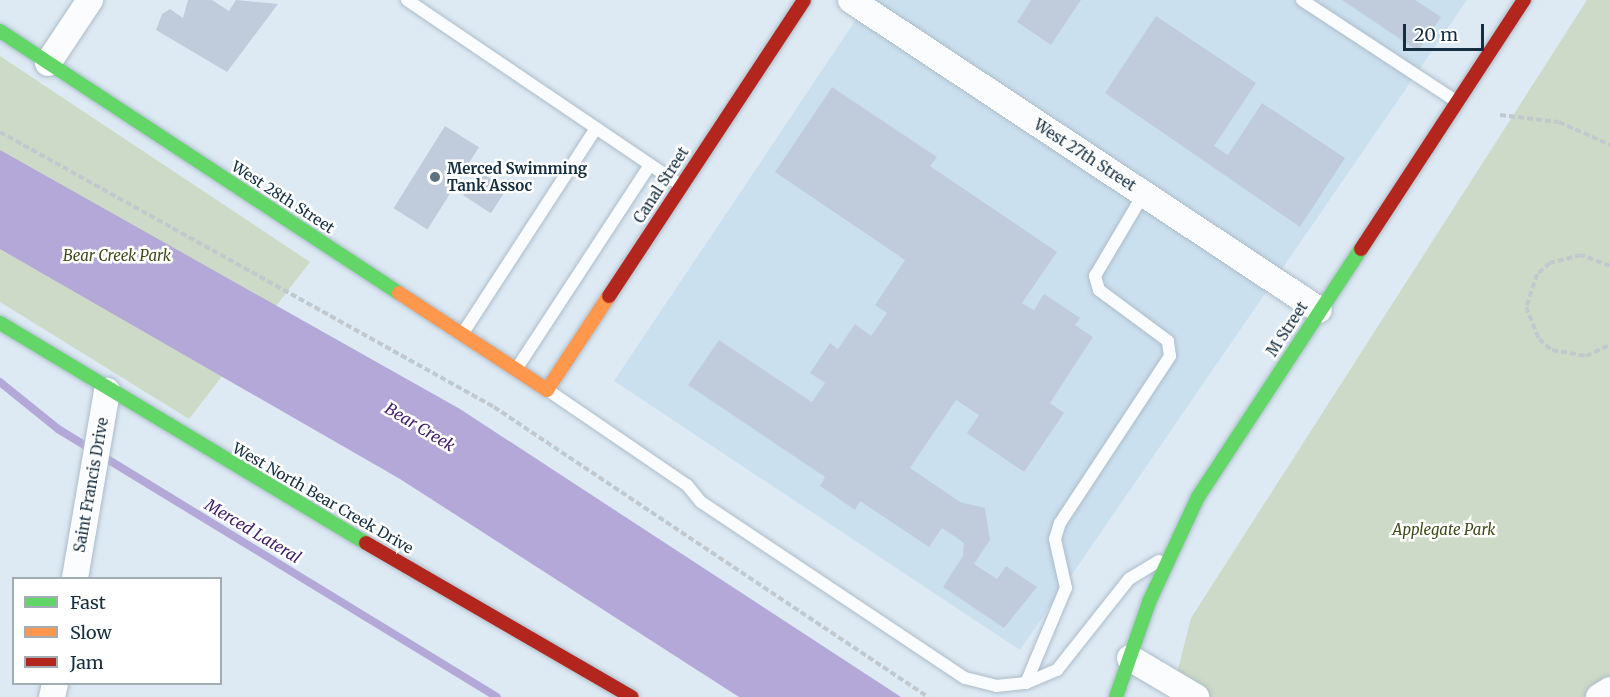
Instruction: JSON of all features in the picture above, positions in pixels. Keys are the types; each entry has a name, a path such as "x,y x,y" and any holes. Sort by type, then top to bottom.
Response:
{"street":[{"path":"48,63 90,0"},
{"name":"Canal Street","path":"548,390 804,0"},
{"name":"West 27th Street","path":"852,0 1319,310"},
{"name":"M Street","path":"1116,697 1168,556 1198,496 1524,0"},
{"name":"West 28th Street","path":"0,31 548,390"},
{"name":"West North Bear Creek Drive","path":"0,323 105,402 632,697"},
{"name":"Saint Francis Drive","path":"75,577 105,402"},
{"path":"1130,658 1196,697"},
{"path":"1599,697 1610,690"}],"lane":[{"path":"407,0 681,185"},
{"path":"1302,0 1457,102"},
{"path":"462,334 596,128"},
{"path":"516,369 650,165"},
{"path":"1026,683 1066,588 1055,539 1060,523 1170,356 1168,341 1099,290 1095,276 1144,193"},
{"path":"548,390 687,485 701,502 965,678 996,686 1026,683 1057,670 1129,579 1168,556"}],"path":[{"path":"1500,115 1559,122 1610,145"},
{"path":"0,132 494,407 928,697"},
{"path":"1610,266 1581,255 1550,263 1537,274 1526,307 1539,339 1552,351 1586,356 1610,345"}],"shaded area":[{"path":"869,0 1467,0 1020,650 614,381"}],"green space":[{"name":"Applegate Park","path":"1587,0 1610,0 1610,697 1171,697 1191,618"},
{"name":"Bear Creek Park","path":"0,56 310,262 189,419 0,302"}],"water":[{"name":"Bear Creek","path":"0,150 460,409 901,697 739,697 400,479 0,249"}],"building":[{"path":"188,0 212,0 229,11 236,0 278,4 227,72 156,30 162,14 170,9 183,18"},
{"path":"1031,0 1081,0 1051,45 1017,22"},
{"path":"1342,0 1415,0 1441,17 1418,51"},
{"path":"1156,16 1256,83 1214,146 1228,155 1262,103 1345,158 1300,227 1105,93"},
{"path":"832,87 937,157 930,166 1057,252 1022,303 1034,310 1044,294 1080,318 1075,325 1093,337 1050,403 1064,413 1024,472 967,433 979,415 956,400 910,468 960,502 985,508 990,540 974,564 997,579 1006,566 1037,587 1004,628 943,587 963,556 964,543 942,528 929,547 860,501 855,510 820,486 825,477 688,385 719,340 812,402 825,383 810,373 830,343 838,349 855,324 871,336 887,313 875,305 905,260 775,172"},
{"name":"Merced Swimming Tank Assoc","path":"445,126 479,147 428,229 394,208"},
{"path":"479,171 507,189 491,213 463,195"}],"waterway":[{"name":"Merced Lateral","path":"0,382 58,429 497,697"}],"traffic: fast":[{"path":"0,31 399,293"},
{"path":"1116,697 1149,602 1198,497 1361,249"},
{"path":"0,323 366,543"}],"traffic: slow":[{"path":"399,293 547,390 609,296"}],"traffic: jam":[{"path":"609,296 804,0"},
{"path":"1361,249 1524,0"},
{"path":"366,543 632,697"}],"place":[{"name":"Merced Swimming Tank Assoc","path":"435,177"}]}
